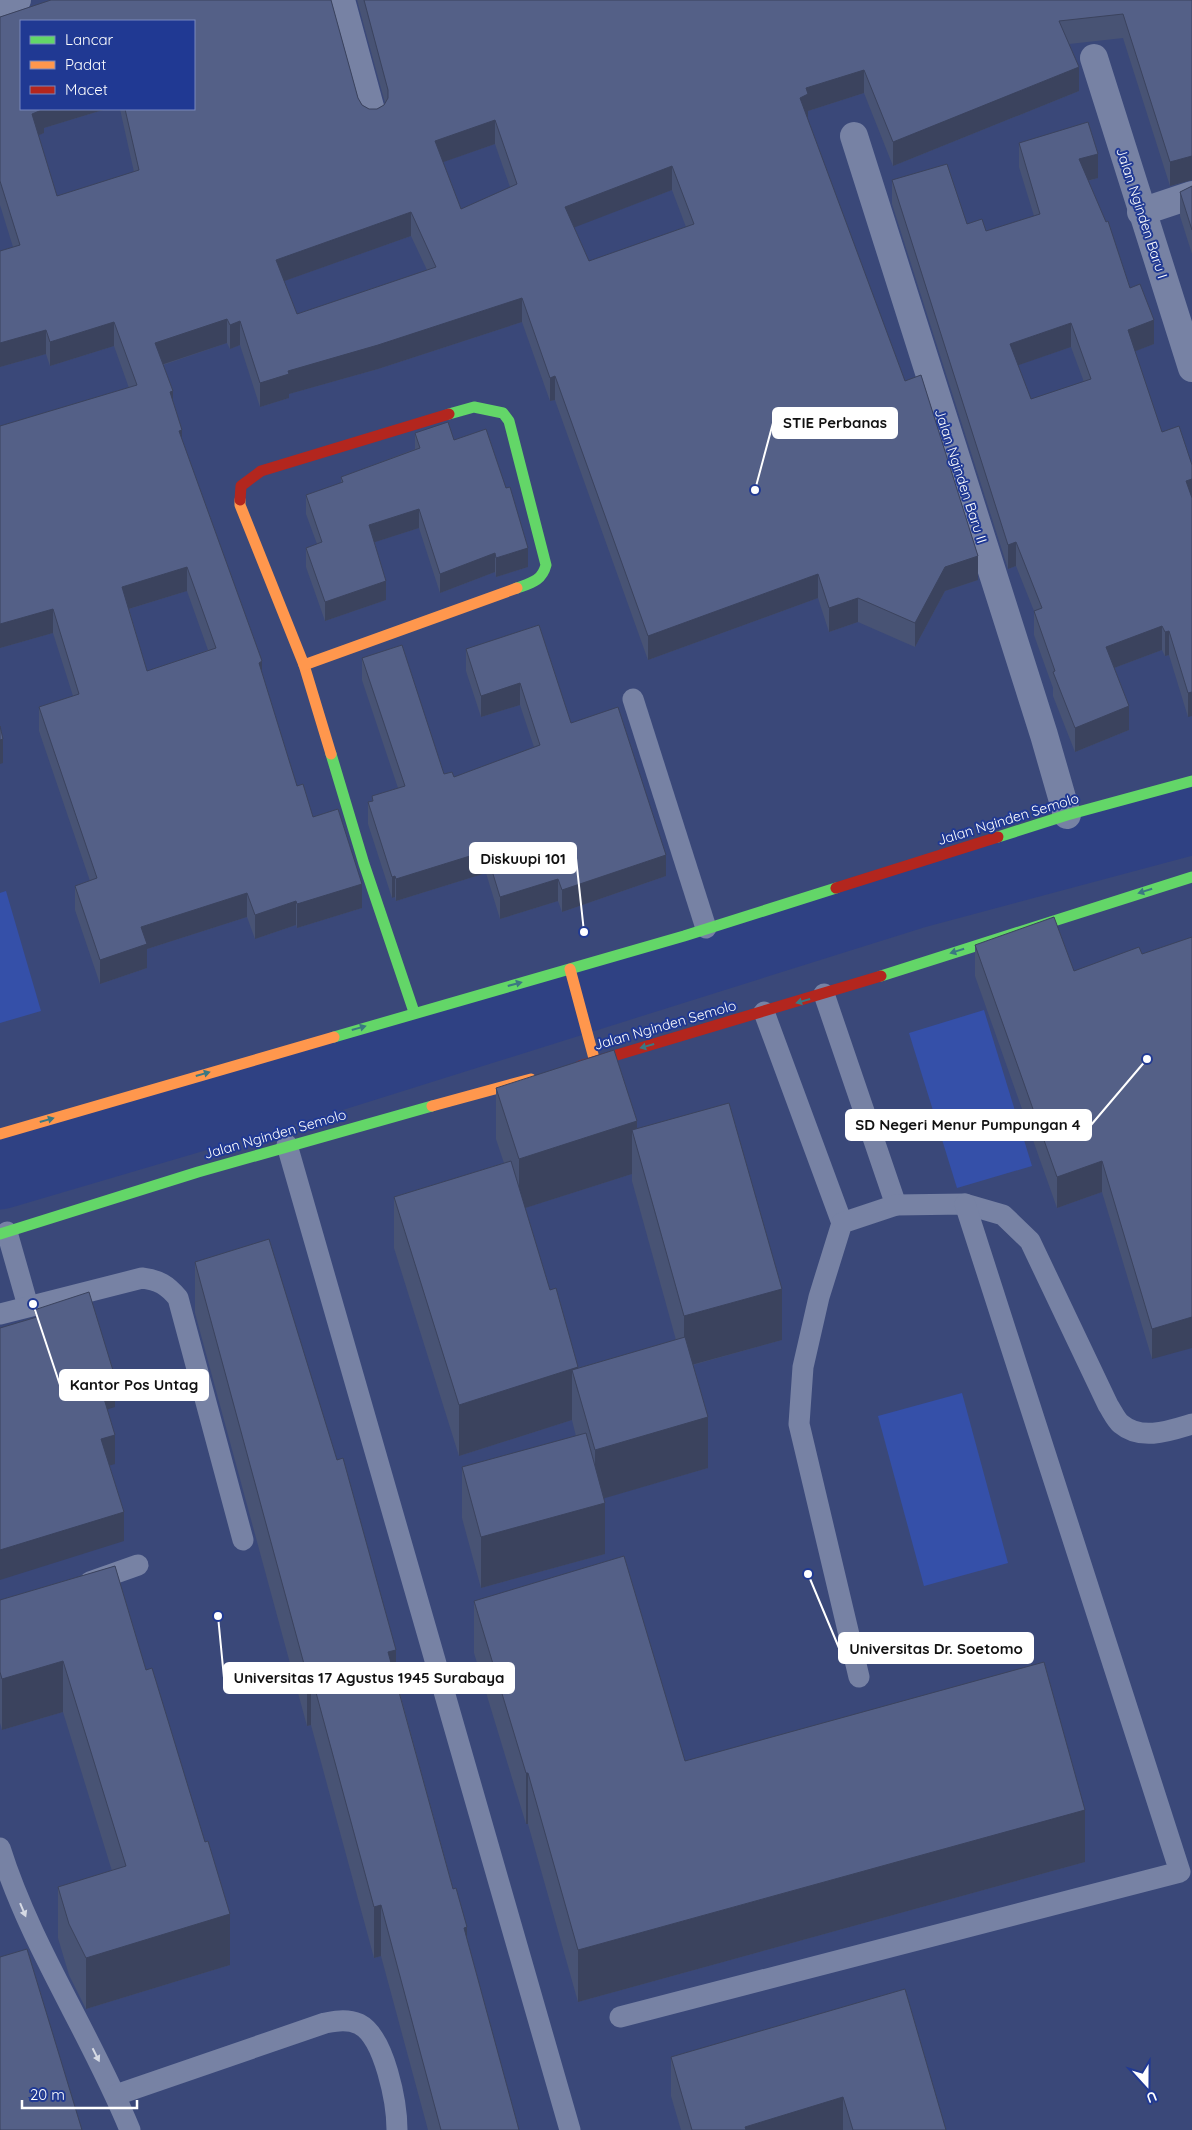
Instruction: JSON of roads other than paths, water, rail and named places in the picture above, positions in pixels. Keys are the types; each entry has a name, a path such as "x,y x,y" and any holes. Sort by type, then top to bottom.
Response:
{"main road":[{"path":"304,665 538,580 544,574 544,552 509,422 503,413 474,407 261,471 241,486 240,505 304,665 364,864 414,1012"},
{"name":"Jalan Nginden Semolo","path":"0,1134 414,1012 570,969 1067,815 1192,781"},
{"name":"Jalan Nginden Semolo","path":"566,1070 824,994 1192,877"},
{"path":"570,969 595,1062"},
{"name":"Jalan Nginden Semolo","path":"3,1230 286,1145 547,1075"}],"street":[{"path":"0,6 17,0"},
{"path":"341,0 372,118"},
{"name":"Jalan Nginden Baru I","path":"1094,58 1141,212 1192,368"},
{"name":"Jalan Nginden Baru II","path":"854,136 1044,735 1067,815"},
{"path":"1141,212 1192,195"}],"lane":[{"path":"633,699 706,928"},
{"path":"824,994 896,1205"},
{"path":"764,1012 842,1223 819,1297 803,1367 799,1424 859,1676"},
{"path":"286,1145 570,2130"},
{"path":"842,1223 896,1205 965,1204 1003,1215 1030,1241 1108,1405 1120,1424 1137,1432 1160,1433 1192,1424"},
{"path":"620,2017 1186,1871 965,1204"},
{"path":"3,1230 28,1306"},
{"path":"0,1314 142,1278 157,1280 169,1287 178,1298 243,1540"},
{"path":"74,1587 138,1565"},
{"path":"0,1848 5,1884 26,1917 116,2095 130,2130"},
{"path":"116,2095 325,2023 345,2020 360,2025 374,2038 390,2080 397,2109 397,2130"}],"waterway":[{"path":"0,1175 333,1077 912,895 1192,820"}],"place":[{"name":"STIE Perbanas","path":"755,490"},
{"name":"Diskuupi 101","path":"584,932"},
{"name":"SD Negeri Menur Pumpungan 4","path":"1147,1059"},
{"name":"Kantor Pos Untag","path":"33,1304"},
{"name":"Universitas Dr. Soetomo","path":"808,1574"},
{"name":"Universitas 17 Agustus 1945 Surabaya","path":"218,1616"}]}
